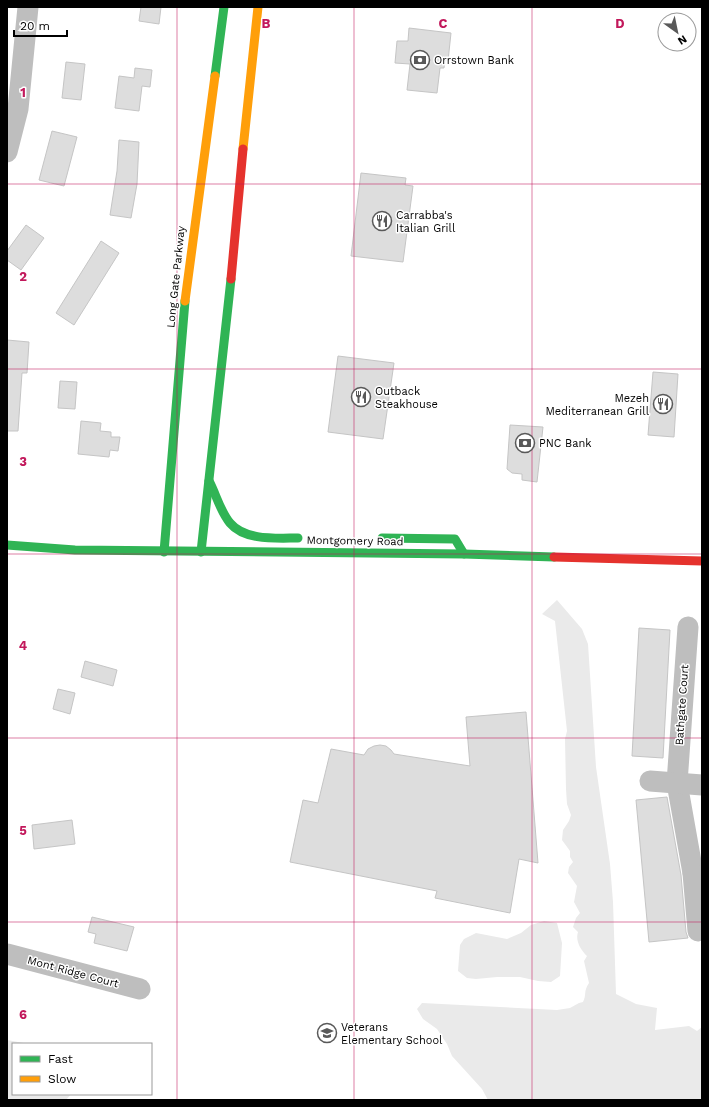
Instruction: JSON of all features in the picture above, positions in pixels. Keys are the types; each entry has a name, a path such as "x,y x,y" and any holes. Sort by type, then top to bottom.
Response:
{"street":[{"path":"7,152 18,109 28,7"},
{"name":"Long Gate Parkway","path":"164,552 186,286 224,7"},
{"path":"201,552 229,296 258,7"},
{"path":"209,481 230,523 241,532 271,538 311,538"},
{"path":"375,538 455,539 464,554"},
{"name":"Montgomery Road","path":"7,545 75,550 464,554 702,561"},
{"name":"Bathgate Court","path":"688,627 677,783 698,873 698,931"},
{"path":"650,782 702,785"},
{"name":"Mont Ridge Court","path":"7,954 140,989"}],"shaded area":[{"path":"557,600 582,629 588,644 596,767 610,864 613,902 616,994 636,1004 657,1008 655,1030 689,1026 697,1031 702,1027 702,1100 488,1100 482,1089 452,1056 447,1044 437,1029 423,1019 417,1009 422,1003 557,1010 570,1008 583,1002 589,983 584,961 587,956 579,945 577,939 578,932 573,927 576,918 580,913 574,902 577,886 568,873 569,867 573,862 570,857 570,851 562,840 563,830 571,815 567,804 566,789 565,739 567,731 555,621 542,614"},
{"path":"544,921 557,923 562,943 560,976 551,982 520,977 467,978 458,971 460,945 464,939 476,933 507,939 521,933 531,925"},
{"path":"7,1040 24,1043 12,1043 12,1095 70,1095 66,1100 7,1100"}],"building":[{"path":"141,7 161,7 159,24 139,21"},
{"name":"Orrstown Bank","path":"409,28 451,33 448,61 445,60 444,68 440,68 437,93 407,90 410,64 395,63 397,41 408,41"},
{"path":"66,62 85,64 81,100 62,98"},
{"path":"135,68 152,70 150,87 142,86 139,111 115,108 119,76 134,78"},
{"path":"52,131 77,137 64,186 39,180"},
{"path":"119,140 139,142 137,184 131,218 110,215 117,171"},
{"name":"Carrabba's Italian Grill","path":"361,173 406,178 405,185 413,186 403,262 351,256"},
{"path":"26,225 44,238 21,270 7,260 7,251"},
{"path":"101,241 119,253 74,325 56,313"},
{"path":"7,340 29,342 27,373 22,373 18,431 7,431"},
{"name":"Outback Steakhouse","path":"338,356 394,363 383,439 328,432"},
{"name":"Mezeh Mediterranean Grill","path":"653,372 678,374 674,437 648,435"},
{"path":"60,381 77,382 75,409 58,408"},
{"path":"81,421 101,423 100,431 111,432 111,437 120,437 118,451 110,450 109,457 78,454"},
{"name":"PNC Bank","path":"510,425 543,427 537,482 522,480 522,474 512,473 507,469"},
{"path":"639,628 670,630 663,758 632,756"},
{"path":"85,661 117,670 113,686 81,677"},
{"path":"58,689 75,693 70,714 53,709"},
{"path":"526,712 538,863 519,859 510,913 435,898 437,891 290,862 303,800 318,803 331,749 364,755 368,749 380,745 386,746 394,754 470,766 466,717"},
{"path":"667,797 681,875 686,932 688,938 649,942 636,800"},
{"path":"72,820 75,844 34,849 32,825"},
{"path":"92,917 134,927 127,951 94,943 96,934 88,932"}],"traffic: fast":[{"path":"215,76 224,7"},
{"path":"201,552 231,279"},
{"path":"164,552 185,301"},
{"path":"209,481 223,513 236,529 253,536 298,538"},
{"path":"382,538 455,539 464,554"},
{"path":"7,545 75,550 464,554 554,557"}],"traffic: slow":[{"path":"243,149 258,7"},
{"path":"185,301 215,76"}],"traffic: jam":[{"path":"231,279 243,149"},
{"path":"554,557 702,561"}],"place":[{"name":"Orrstown Bank","path":"420,60"},
{"name":"Carrabba's Italian Grill","path":"382,221"},
{"name":"Outback Steakhouse","path":"361,397"},
{"name":"Mezeh Mediterranean Grill","path":"663,404"},
{"name":"PNC Bank","path":"525,443"},
{"name":"Veterans Elementary School","path":"327,1033"}]}
